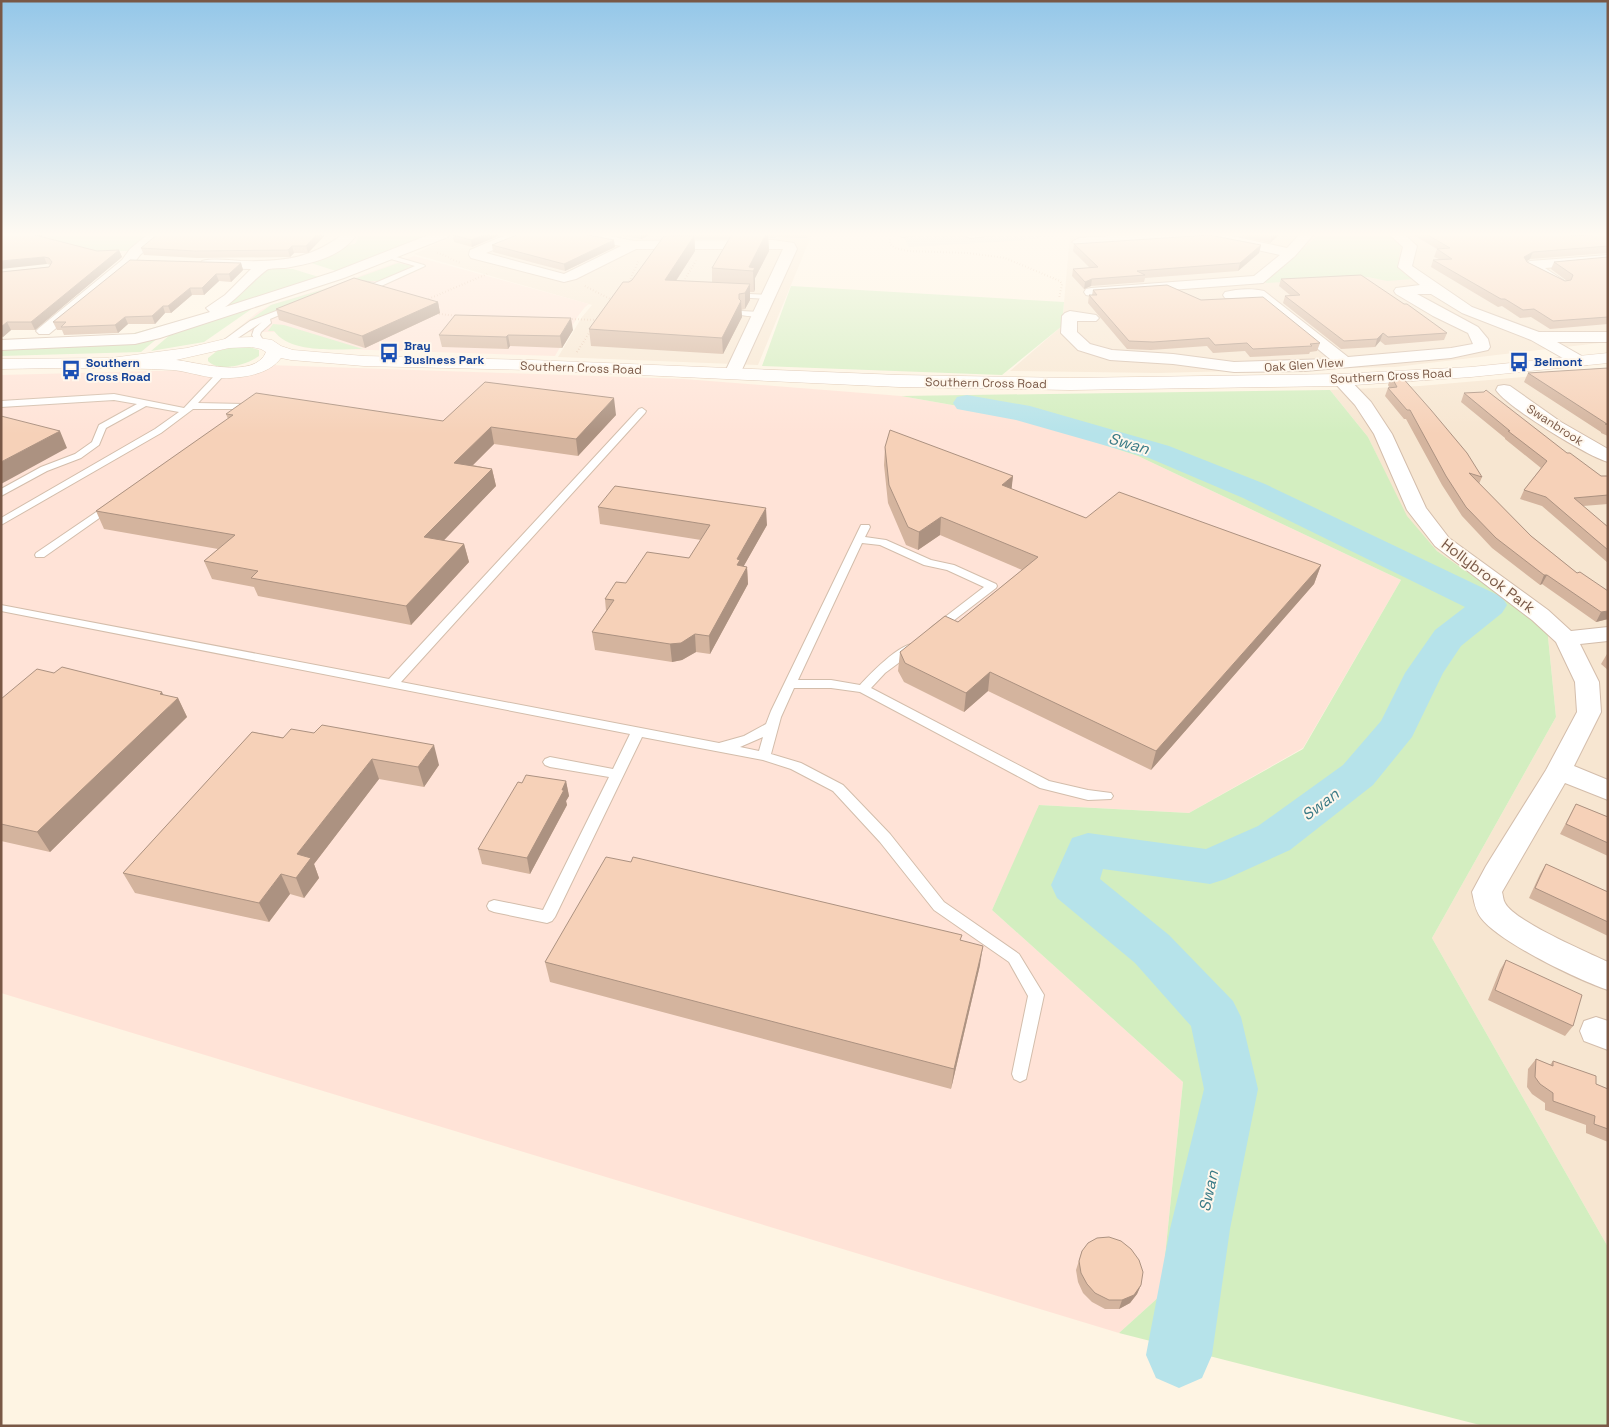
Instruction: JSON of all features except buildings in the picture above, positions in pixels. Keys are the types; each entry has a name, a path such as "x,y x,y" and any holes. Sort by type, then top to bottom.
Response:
{"main road":[{"name":"Southern Cross Road","path":"116,362 187,353 243,342 300,356 364,361 1001,384 1228,383 1342,371 1471,372 1608,358"},
{"name":"Southern Cross Road","path":"195,367 196,358 208,350 219,346"},
{"path":"256,368 272,358 268,347"},
{"name":"Southern Cross Road","path":"1,364 116,362 195,367 203,372 221,374 286,364 330,364 364,361"}],"street":[{"path":"44,331 81,301"},
{"path":"196,311 209,310 225,301"},
{"path":"1,345 135,339 181,327 261,301"},
{"path":"732,374 766,301"},
{"name":"Hollybrook Park","path":"1267,301 1342,371 1383,434 1417,510 1442,542 1540,615 1566,639 1587,682 1589,712 1559,770 1522,835 1496,874 1488,892 1491,909 1504,922 1536,942 1608,977"},
{"name":"Oak Glen View","path":"1091,318 1070,316 1069,333 1084,346 1110,355 1173,359 1234,367 1305,366 1342,371 1482,347 1480,339 1473,330 1417,301"},
{"path":"1452,301 1467,310 1537,337 1581,362"},
{"path":"1537,337 1608,337"},
{"name":"Swanbrook","path":"1504,390 1579,442 1608,456"},
{"path":"1566,639 1608,634"},
{"path":"1559,770 1608,791"}],"lane":[{"path":"219,346 253,323 302,304"},
{"path":"268,347 256,335 260,326 283,312"},
{"path":"744,313 760,314"},
{"path":"1,522 158,431 189,409 221,374"},
{"path":"1,404 114,397 189,409 240,406 246,410 230,422"},
{"path":"1,494 44,469 78,456 96,443 102,427 145,403"},
{"path":"392,684 642,411"},
{"path":"40,555 119,499"},
{"path":"764,756 768,745 770,727 865,528"},
{"path":"860,540 882,542 928,563 950,566 992,586 881,670 863,689"},
{"path":"1,608 266,661 764,756 796,766 838,788 885,838 939,906 1014,958 1036,995 1020,1074"},
{"path":"790,684 831,684 863,689 1045,785 1088,795 1106,796"},
{"path":"708,746 732,745 750,739 770,727"},
{"path":"494,906 546,917 638,732"},
{"path":"550,762 617,774"}],"path":[{"path":"439,314 459,316"},
{"path":"568,367 599,316"},
{"path":"562,319 597,320"}],"shaded area":[{"path":"285,301 577,301 589,304 578,316 555,356 309,348 293,344 275,332 233,332 259,311"},
{"path":"577,301 785,301 758,365 558,357 582,317 592,305"},
{"path":"1064,301 1608,301 1608,342 1395,367 1158,373 1010,371 1062,326"},
{"path":"268,365 684,379 901,396 1015,416 1138,456 1401,580 1303,748 1189,813 1040,805 992,910 1183,1082 1161,1295 1119,1333 1,993 1,375 232,369"},
{"path":"1608,368 1608,1247 1432,938 1556,717 1547,627 1437,551 1406,516 1368,437 1330,390 1420,386"}],"green space":[{"path":"233,301 250,301 134,337 127,335 213,311"},
{"path":"286,301 308,301 247,324 233,332 271,305"},
{"path":"786,301 1064,302 1062,326 1002,375 762,366"},
{"path":"246,308 253,308 204,342 151,351 171,334"},
{"path":"273,324 284,325 363,349 315,349 291,344 274,331 268,331"},
{"path":"159,337 141,352 1,356 1,348"},
{"path":"242,345 259,350 259,356 240,365 226,367 213,365 208,361 208,358 217,351"},
{"path":"1330,390 1368,437 1407,516 1437,551 1547,627 1556,717 1432,938 1608,1247 1608,1426 1484,1426 1119,1333 1161,1295 1183,1082 992,910 1039,805 1189,813 1303,749 1401,580 1138,456 1015,416 901,396"}],"waterway":[{"name":"Swan","path":"967,403 1020,412 1159,452 1254,491 1410,565 1489,605 1448,638 1424,673 1398,727 1358,775 1274,838 1210,867 1088,850 1074,885 1152,949 1215,1017 1231,1089 1200,1229 1179,1355"}],"place":[{"name":"Bray Business Park","path":"389,353"},
{"name":"Belmont","path":"1519,362"},
{"name":"Southern Cross Road","path":"71,370"}]}
